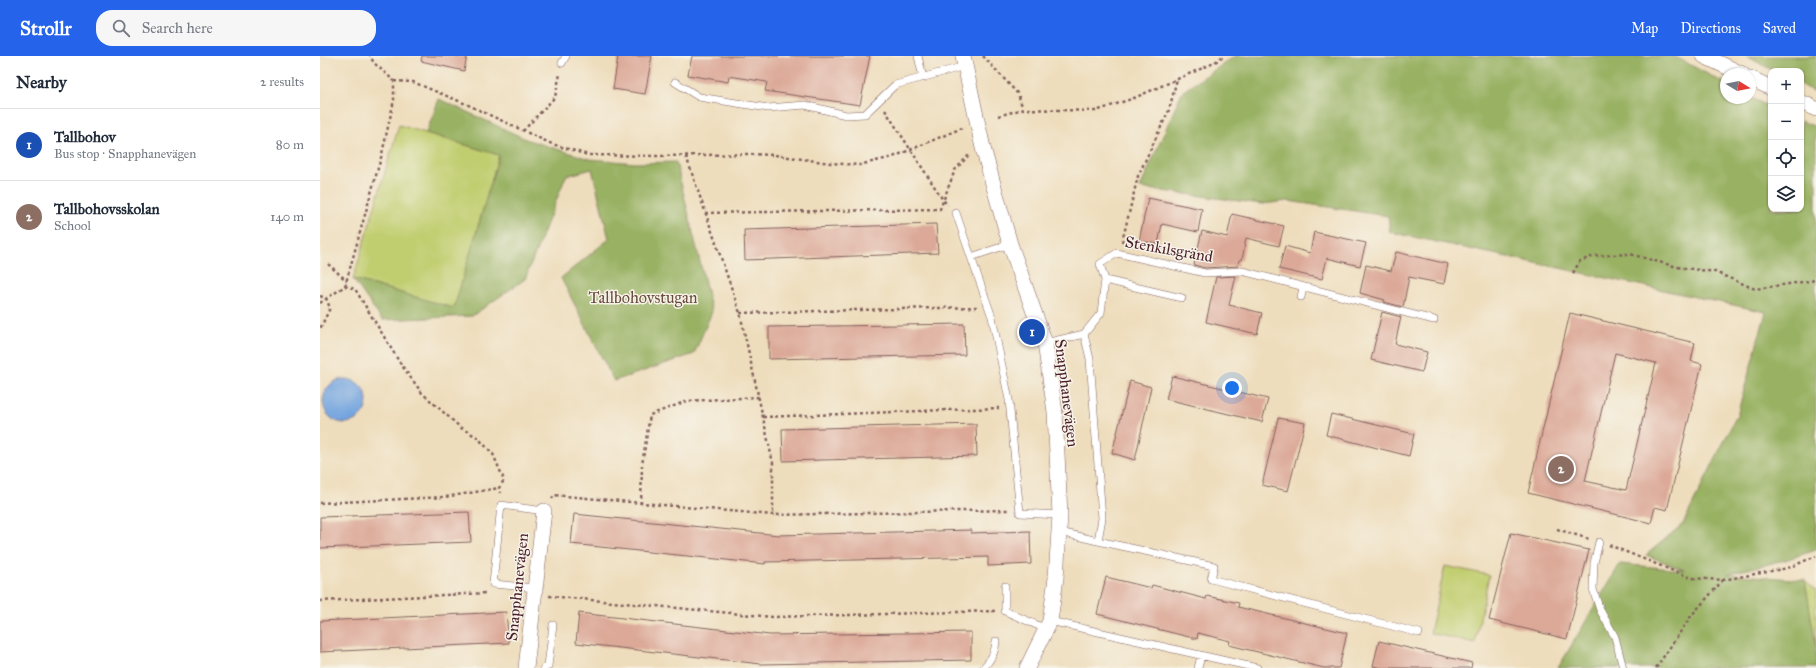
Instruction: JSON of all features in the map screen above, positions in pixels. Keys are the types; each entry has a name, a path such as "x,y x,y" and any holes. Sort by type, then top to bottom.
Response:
{"street":[{"path":"1704,56 1729,68"},
{"name":"Snapphanevägen","path":"964,61 983,148 1010,244 1044,343 1055,412 1060,515 1056,578 1048,625 1027,668"},
{"path":"1756,81 1768,87"},
{"path":"1804,103 1816,109"},
{"name":"Snapphanevägen","path":"526,668 544,511"}],"lane":[{"path":"562,63 566,56"},
{"path":"918,56 923,78"},
{"path":"675,82 699,97 768,108 805,105 846,115 865,114 895,85 923,78 964,61"},
{"path":"956,213 992,317 1009,407 1020,513 1060,515"},
{"path":"971,257 1010,244"},
{"name":"Stenkilsgränd","path":"1084,334 1101,313 1106,280 1100,264 1117,253 1204,273 1242,271 1303,288 1434,320"},
{"path":"1106,280 1182,298"},
{"path":"1301,297 1303,288"},
{"path":"1044,343 1084,334 1090,359 1102,518 1098,540"},
{"path":"535,591 493,584 501,505 544,511"},
{"path":"1060,532 1214,566 1211,579 1419,633"},
{"path":"1599,542 1594,563 1593,589 1600,610 1615,637 1623,668"},
{"path":"1005,586 1005,611 1048,625 1257,668"},
{"path":"544,668 548,666 553,625"},
{"path":"983,668 990,661 996,642"},
{"path":"1198,668 1201,656"}],"path":[{"path":"370,56 374,63 394,81 413,82 466,104 552,144 588,155 775,155 830,163 859,165 893,157 910,151 962,128"},
{"path":"983,56 1018,94 1023,109"},
{"path":"998,116 1023,109 1096,111 1134,98 1214,63 1223,56"},
{"path":"523,131 555,97 562,63"},
{"path":"1120,253 1138,176 1169,110 1177,79"},
{"path":"320,303 345,286 347,281 382,154 394,100 394,81"},
{"path":"879,101 943,200 956,213"},
{"path":"705,213 940,210 955,170 968,154 983,148"},
{"path":"686,156 740,313 773,463 773,515"},
{"path":"1573,273 1580,261 1594,256 1630,254 1677,267 1714,272 1755,289 1816,280"},
{"path":"328,264 347,281"},
{"path":"345,286 355,289 400,363 422,393 461,428 477,437 493,454 504,480 500,488 501,505"},
{"path":"320,296 326,298 330,308 320,329"},
{"path":"740,313 976,307 987,303"},
{"path":"641,504 642,465 650,414 687,401 759,397"},
{"path":"763,416 1009,407"},
{"path":"320,503 444,497 500,488"},
{"path":"544,511 554,495 773,515 1014,510 1020,513"},
{"path":"1557,529 1599,542 1691,578 1723,580 1788,568 1816,556"},
{"path":"1656,668 1691,616 1723,580"},
{"path":"320,601 486,594 493,584"},
{"path":"535,591 773,617 1005,611"}],"green space":[{"path":"1235,56 1674,56 1720,81 1720,104 1756,104 1756,100 1768,106 1768,212 1804,212 1804,122 1816,127 1816,550 1785,560 1727,574 1805,580 1816,647 1816,668 1558,668 1620,564 1684,570 1646,555 1683,524 1737,415 1766,312 1390,232 1388,216 1288,201 1262,204 1140,188 1182,92"},
{"path":"1746,56 1816,56 1816,92 1804,86 1804,68 1768,68"},
{"name":"Tallbohovstugan","path":"439,99 528,140 590,159 635,163 676,162 712,312 694,354 614,381 561,278 609,239 592,169 566,176 525,279 472,316 382,320 353,279 454,308 499,155 426,133"},
{"path":"399,125 499,155 454,309 353,279"},
{"path":"1445,566 1489,575 1475,643 1430,633"},
{"path":"1805,581 1816,591 1816,647 1815,644"}],"water":[{"path":"345,379 357,383 363,389 367,401 363,413 357,419 345,423 333,419 327,413 323,401 327,389 333,383"}],"building":[{"path":"422,56 467,56 464,71 421,61"},
{"path":"618,56 652,56 645,94 613,89"},
{"path":"692,56 870,56 860,105 765,91 767,82 729,76 728,82 688,75"},
{"path":"1148,198 1202,209 1198,232 1162,224 1158,244 1139,241"},
{"path":"1232,214 1284,226 1279,246 1246,238 1242,260 1239,260 1238,266 1205,268 1194,265 1202,231 1227,237"},
{"path":"936,224 938,253 745,260 744,230"},
{"path":"1314,232 1366,243 1360,266 1327,258 1322,279 1279,269 1285,246 1310,253"},
{"path":"1396,252 1448,264 1444,284 1409,277 1403,307 1360,293 1366,265 1391,271"},
{"path":"1236,276 1229,305 1262,313 1257,334 1206,322 1216,277"},
{"path":"1382,312 1401,317 1395,344 1427,352 1422,372 1371,360"},
{"path":"1570,313 1695,343 1691,361 1702,364 1667,510 1655,507 1651,523 1528,493","holes":["1615,353 1656,363 1626,490 1585,481"]},
{"path":"964,324 965,355 769,359 769,327"},
{"path":"1172,376 1268,399 1262,422 1166,399"},
{"path":"1130,381 1151,387 1135,460 1112,453"},
{"path":"1331,414 1414,434 1409,456 1326,435"},
{"path":"1278,418 1305,423 1288,491 1262,485"},
{"path":"976,424 977,456 783,461 782,429"},
{"path":"469,512 471,542 320,548 320,517"},
{"path":"574,514 779,535 971,530 971,533 1030,531 1031,564 988,566 988,557 765,562 765,564 571,544"},
{"path":"1511,533 1589,550 1567,639 1489,620"},
{"path":"1106,577 1151,588 1152,585 1206,599 1207,596 1239,603 1238,607 1347,633 1339,668 1324,668 1229,645 1230,641 1198,633 1197,639 1097,614"},
{"path":"506,612 509,643 320,652 320,621"},
{"path":"579,613 770,635 971,632 971,660 761,664 576,643"},
{"path":"1379,641 1472,663 1471,668 1382,668 1373,666"}],"place":[{"name":"Tallbohov","path":"1032,332"},
{"name":"Tallbohovsskolan","path":"1561,469"}]}
